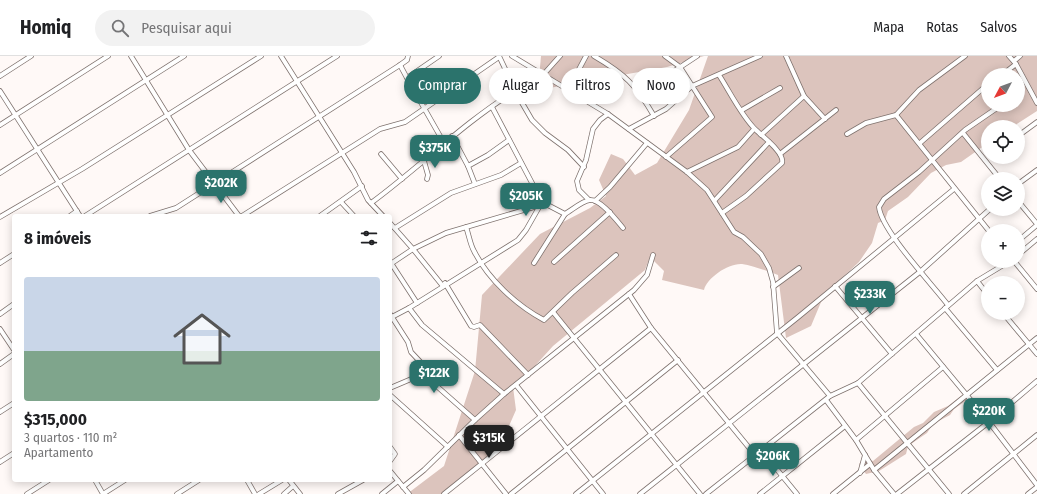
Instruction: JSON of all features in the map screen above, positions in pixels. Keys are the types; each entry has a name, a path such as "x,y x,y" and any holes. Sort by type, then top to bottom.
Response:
{"street":[{"path":"0,76 31,56"},
{"path":"0,125 108,56"},
{"path":"131,56 189,150 238,214"},
{"path":"0,173 184,56"},
{"path":"0,217 168,116 261,56"},
{"path":"281,56 362,186 370,203 381,214"},
{"path":"88,214 337,56"},
{"path":"156,214 176,208 400,65 407,60 408,56"},
{"path":"422,68 439,56"},
{"path":"512,56 531,68"},
{"path":"550,68 560,56"},
{"path":"580,68 586,56"},
{"path":"594,56 632,82"},
{"path":"664,56 680,67 712,117 666,157"},
{"path":"680,67 697,56"},
{"path":"629,129 671,106 692,86 720,75 760,56"},
{"path":"786,56 804,96 825,118"},
{"path":"847,134 866,123 896,115 919,90 965,56"},
{"path":"1009,56 1035,95 1037,103"},
{"path":"1010,68 1020,56"},
{"path":"243,214 380,129 401,124 499,57 504,68"},
{"path":"400,65 404,72"},
{"path":"720,75 754,129 780,154 782,163 746,196 722,213"},
{"path":"742,110 780,88"},
{"path":"920,143 981,90"},
{"path":"0,91 79,214"},
{"path":"761,135 804,96"},
{"path":"421,104 444,143"},
{"path":"370,203 402,179 452,136 496,104"},
{"path":"523,104 539,127 568,150 584,167"},
{"path":"591,104 629,129 687,172 708,190 734,232 743,237 761,254 769,268 773,286 777,333 830,396"},
{"path":"647,104 654,116"},
{"path":"492,107 542,203 565,214"},
{"path":"780,154 836,110"},
{"path":"992,112 963,133 884,200 879,207 881,220 894,239 921,271 946,307 997,370"},
{"path":"589,200 577,185 584,167 593,129 600,120 608,114"},
{"path":"896,115 920,143 954,189 983,224"},
{"path":"1025,131 1037,122"},
{"path":"687,172 738,147 754,129"},
{"path":"963,133 981,156"},
{"path":"452,136 468,166 475,184"},
{"path":"468,166 488,155 509,140"},
{"path":"715,200 769,142"},
{"path":"595,201 610,187 647,143"},
{"path":"381,154 402,179"},
{"path":"424,161 428,175 427,179"},
{"path":"395,228 438,200 508,172 521,163"},
{"path":"988,164 994,172"},
{"path":"1025,179 1037,170"},
{"path":"323,214 362,186"},
{"path":"576,494 836,286 954,189"},
{"path":"534,263 565,214 589,200 595,201 610,212 624,228"},
{"path":"341,202 352,214"},
{"path":"392,261 438,237 542,203"},
{"path":"392,316 409,308 444,284 521,237 542,203"},
{"path":"1025,209 1037,224 1025,235"},
{"path":"73,214 77,211"},
{"path":"554,262 610,212"},
{"path":"640,494 803,365 861,317 921,271 982,216"},
{"path":"392,225 444,284 471,326 474,327 480,325 528,375"},
{"path":"466,227 473,250 480,263 493,279 516,300 541,319 546,320 572,293 616,255"},
{"path":"1025,249 1037,238"},
{"path":"0,263 12,255"},
{"path":"403,486 424,470 504,394 629,294 647,275 653,256"},
{"path":"392,264 416,303"},
{"path":"773,286 799,268"},
{"path":"706,494 830,396 858,383 977,281 998,268"},
{"path":"1020,268 1037,289"},
{"path":"977,281 981,286"},
{"path":"836,286 892,354"},
{"path":"629,294 651,328 755,455"},
{"path":"0,314 12,305"},
{"path":"409,308 422,325 504,394"},
{"path":"554,312 700,494"},
{"path":"392,318 408,342 411,352 426,368 423,374 392,387"},
{"path":"1008,320 1037,354"},
{"path":"444,494 651,328"},
{"path":"0,329 12,347"},
{"path":"916,334 989,422 1037,486 1028,494"},
{"path":"874,470 1037,338"},
{"path":"0,364 12,355"},
{"path":"511,494 678,360"},
{"path":"856,440 943,367"},
{"path":"423,374 475,420"},
{"path":"897,494 989,422 1037,381"},
{"path":"858,383 950,494"},
{"path":"516,385 603,494"},
{"path":"392,397 448,447"},
{"path":"826,400 856,440 874,470 894,494"},
{"path":"0,412 12,405"},
{"path":"760,494 845,426"},
{"path":"964,494 1037,435"},
{"path":"459,436 506,494"},
{"path":"392,450 395,454 392,458"},
{"path":"761,450 797,494"},
{"path":"0,462 12,454"},
{"path":"860,473 865,455"},
{"path":"833,494 870,464"},
{"path":"392,474 409,494"},
{"path":"382,494 398,481"},
{"path":"27,494 46,482"},
{"path":"95,482 103,494 122,482"},
{"path":"177,494 196,482"},
{"path":"248,482 255,494"},
{"path":"259,494 279,482"},
{"path":"290,482 300,494"},
{"path":"338,494 359,482"},
{"path":"284,494 293,486"}],"shaded area":[{"path":"541,56 704,56 661,68 632,68 632,73 624,75 624,68 561,68 561,86 553,87 553,68 540,68"},
{"path":"708,56 1037,56 1037,111 1023,120 981,120 981,148 961,162 946,165 931,173 908,197 888,211 885,220 878,223 872,243 859,262 824,295 811,326 786,338 778,275 751,266 736,264 714,276 706,285 704,290 662,280 664,271 650,257 645,270 553,346 523,379 513,387 516,410 501,444 443,494 407,494 444,466 475,371 482,295 540,234 590,208 606,196 599,180 611,154 623,159 635,175 657,163 689,110"},
{"path":"961,396 967,397 967,400 954,409 950,415 933,424 927,433 908,446 906,454 879,471 866,474 859,464 864,458 873,461 914,427 923,423 934,412 948,406"}]}
